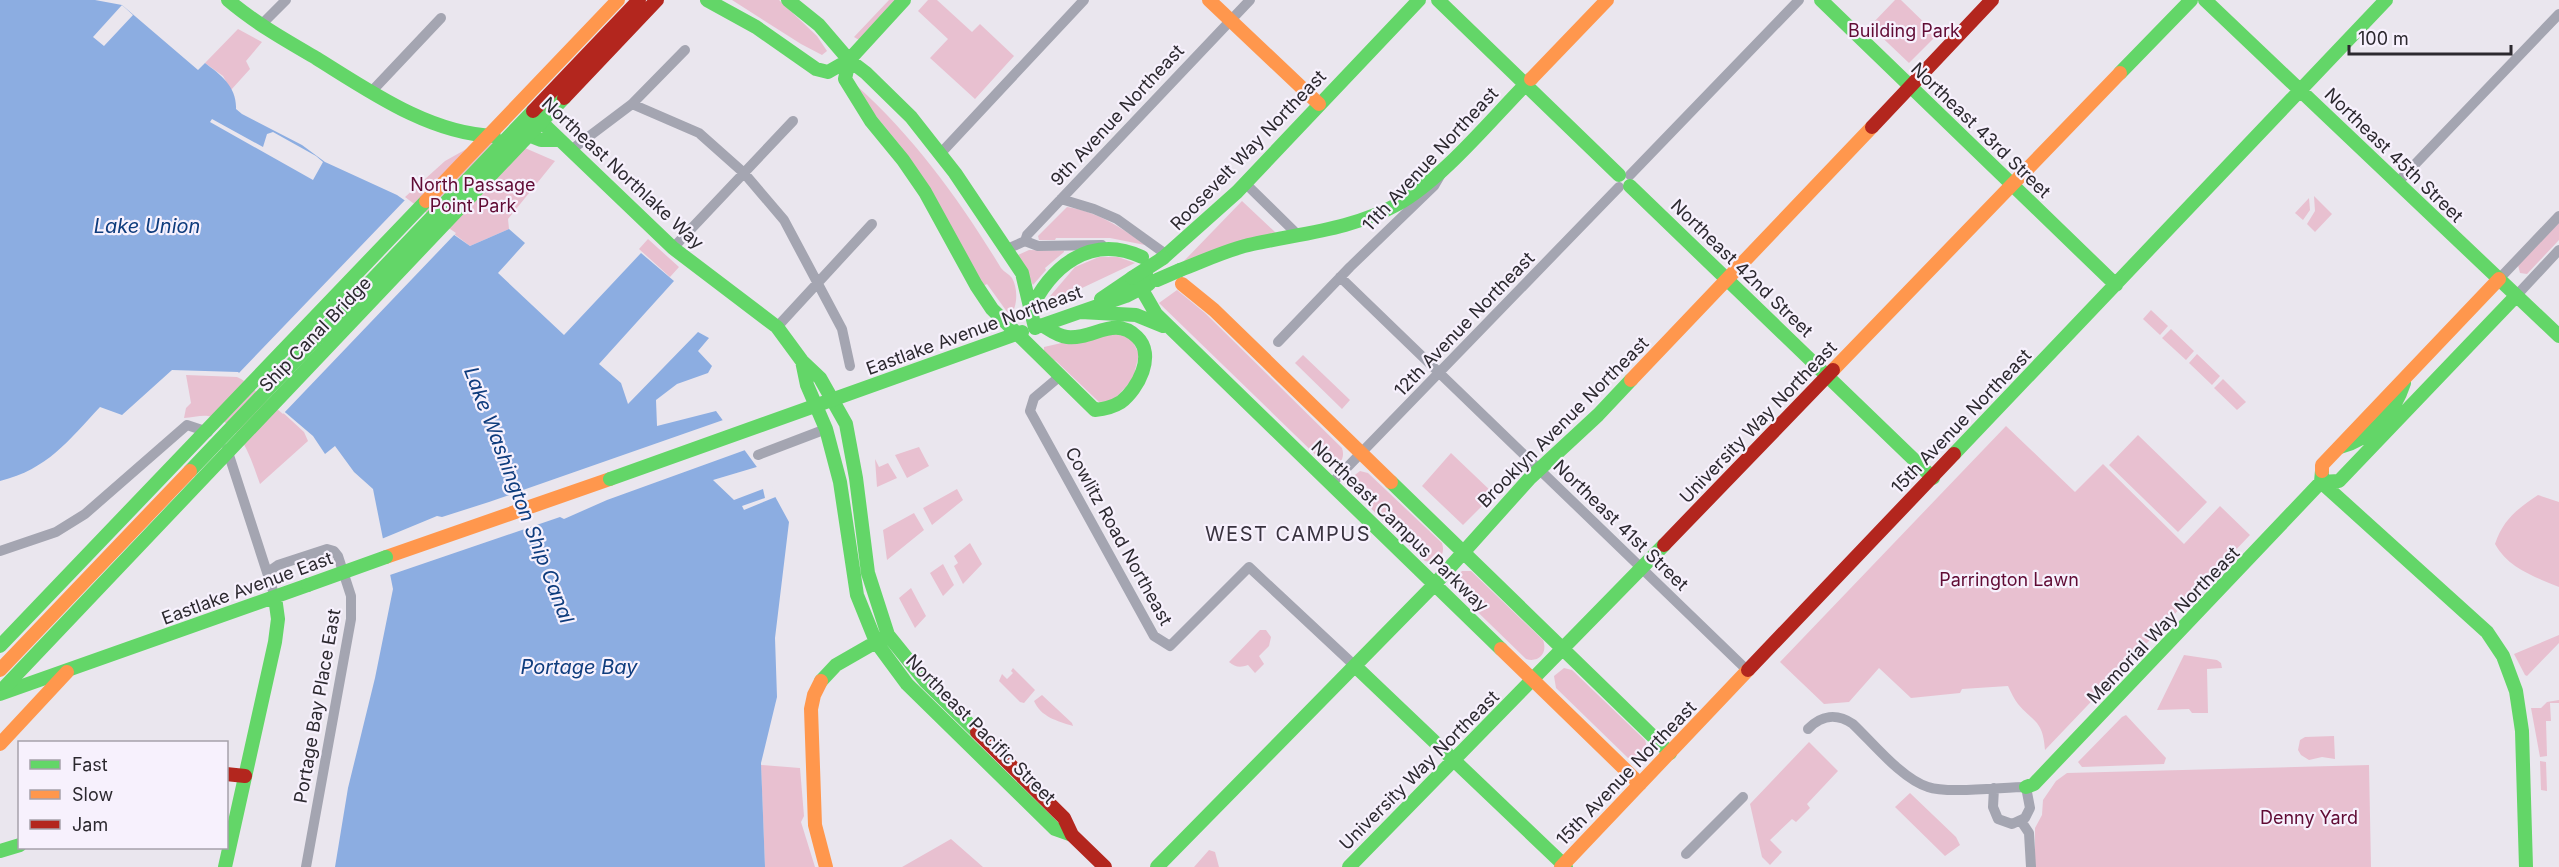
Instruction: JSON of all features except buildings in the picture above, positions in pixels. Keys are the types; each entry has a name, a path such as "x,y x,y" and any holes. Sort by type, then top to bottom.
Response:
{"main road":[{"path":"228,0 248,17 372,91 431,122 462,134 486,138 507,128 626,0"},
{"name":"Ship Canal Bridge","path":"0,646 618,0"},
{"name":"Ship Canal Bridge","path":"0,669 639,0"},
{"name":"Ship Canal Bridge","path":"0,693 657,0"},
{"path":"708,0 756,27 816,69 828,72 849,60 904,0"},
{"path":"788,0 819,25 849,60 887,93 940,154 1007,249 1025,279 1033,329 1071,337 1103,327 1118,327 1132,333 1141,344 1145,364 1137,383 1113,407 1100,410 1090,408 1002,321 983,296 925,192 903,160 871,121 845,80 849,60"},
{"path":"1209,0 1319,104"},
{"name":"Roosevelt Way Northeast","path":"1136,283 1246,184 1419,0"},
{"name":"Northeast 42nd Street","path":"1438,0 1933,478"},
{"name":"11th Avenue Northeast","path":"1444,168 1607,0"},
{"name":"Northeast 43rd Street","path":"1821,0 2116,285"},
{"name":"Brooklyn Avenue Northeast","path":"1157,867 1434,585 1540,469 1598,415 1992,0"},
{"name":"University Way Northeast","path":"1349,867 1642,568 2191,0"},
{"name":"Northeast 45th Street","path":"2205,0 2559,336"},
{"name":"15th Avenue Northeast","path":"1564,866 2386,0"},
{"path":"507,128 541,140 560,140 543,89"},
{"name":"Northeast Northlake Way","path":"526,107 673,248 777,327 802,361 820,378 846,424"},
{"path":"1083,309 1136,283 1181,277 1251,244 1299,236 1358,222 1410,195 1444,168"},
{"path":"1029,312 1041,288 1064,262 1093,251 1128,250 1142,257"},
{"name":"Northeast Campus Parkway","path":"1181,277 1360,454 1670,753"},
{"path":"2460,355 2442,339 2499,279"},
{"name":"Northeast Campus Parkway","path":"1136,283 1152,308 1173,329 1640,784"},
{"name":"Memorial Way Northeast","path":"2321,482 2339,482 2516,296"},
{"path":"1083,309 1136,315 1173,329"},
{"name":"Eastlake Avenue Northeast","path":"506,515 1033,329 1083,309"},
{"name":"Memorial Way Northeast","path":"2026,787 2034,784 2116,701 2321,482 2322,465 2339,447 2363,440 2395,404 2402,393 2406,377 2442,339"},
{"name":"Northeast Northlake Way","path":"802,361 807,385 826,429"},
{"name":"Northeast Pacific Street","path":"846,424 856,478 868,573 882,638"},
{"name":"Northeast Pacific Street","path":"826,429 840,482 852,578 862,612 882,638 1064,818 1072,835 1105,867"},
{"path":"2321,482 2487,633 2503,656 2516,691 2522,731 2526,867"},
{"name":"Eastlake Avenue East","path":"0,693 506,515"},
{"path":"225,867 275,642 278,619 275,597"},
{"path":"826,867 815,825 812,701 816,686 830,669 882,638"},
{"path":"1354,666 1564,866"},
{"path":"0,744 69,670"},
{"path":"228,774 244,776"},
{"path":"0,851 18,846"}],"street":[{"path":"261,25 286,0"},
{"path":"940,154 1084,0"},
{"name":"9th Avenue Northeast","path":"1025,242 1027,235 1250,0"},
{"name":"12th Avenue Northeast","path":"1331,484 1440,374 1799,0"},
{"path":"2397,183 2559,14"},
{"path":"372,91 441,18"},
{"path":"571,150 632,104 685,50"},
{"path":"632,104 699,133 744,173 784,220 816,285 842,329 850,366"},
{"path":"673,248 793,121"},
{"name":"11th Avenue Northeast","path":"1278,342 1340,277 1434,186 1444,168"},
{"path":"1246,184 1299,236"},
{"path":"1061,199 1117,219 1165,257"},
{"path":"2499,279 2559,216"},
{"path":"777,327 872,224"},
{"path":"1007,249 1025,242 1038,246 1106,244 1128,250"},
{"path":"2516,296 2559,250"},
{"name":"Northeast 41st Street","path":"1340,277 1748,671"},
{"name":"Cowlitz Road Northeast","path":"1059,377 1034,398 1030,411 1154,636 1170,646 1249,567 1354,666"},
{"path":"0,551 56,532 85,514 187,425 222,436 275,597"},
{"path":"758,454 826,429"},
{"name":"Portage Bay Place East","path":"268,572 278,565 327,549 334,551 338,556 352,600 351,619 306,867"},
{"path":"1808,729 1825,718 1844,719 1853,724 1918,783 1936,789 2026,787 2030,808 2021,821 2012,824 1998,819 1993,807 1994,788"},
{"path":"1686,854 1743,797"},
{"path":"2021,821 2029,832 2031,867"}],"green space":[{"path":"732,0 779,0 817,36 827,51 822,55 801,44"},
{"path":"889,0 896,0 859,40 854,37"},
{"path":"928,0 937,0 972,32 980,24 1014,56 975,99 930,58 948,39 918,11"},
{"name":"Building Park","path":"1895,0 1901,0 1937,35 1909,63 1870,26"},
{"path":"238,29 262,42 246,61 250,69 231,90 223,76 205,63"},
{"path":"857,86 918,149 970,219 1001,268 1012,278 1016,297 1015,308 1010,316 987,284 983,286 899,144 862,99"},
{"name":"North Passage Point Park","path":"486,138 525,148 555,161 508,219 509,229 470,246 405,197 445,161"},
{"path":"2314,196 2332,214 2315,232 2307,224 2315,211"},
{"path":"2309,198 2310,210 2303,220 2295,213"},
{"path":"1242,201 1276,233 1183,262"},
{"path":"1067,207 1109,221 1145,245 1110,238 1039,240 1038,236"},
{"path":"2559,223 2559,240 2527,274 2520,273 2518,265"},
{"path":"648,239 679,267 670,277 639,249"},
{"path":"1029,250 1064,251 1045,268 1046,270 1033,285 1018,255"},
{"path":"1099,257 1118,257 1135,263 1063,297 1064,301 1039,309 1075,267"},
{"path":"1177,290 1205,313 1342,448 1343,456 1340,462 1330,466 1326,465 1159,303"},
{"path":"2151,310 2168,326 2160,335 2143,319"},
{"path":"2171,329 2194,351 2186,360 2162,338"},
{"path":"1120,333 1132,340 1139,354 1133,379 1113,401 1099,402 1056,361 1044,356 1044,347 1092,336"},
{"path":"2197,354 2220,376 2212,385 2189,363"},
{"path":"1303,355 1350,400 1342,409 1295,363"},
{"path":"186,375 237,377 253,385 304,432 308,441 260,484 243,442 228,425 208,416 184,418 186,408 191,403"},
{"path":"2223,379 2246,402 2237,410 2214,388"},
{"name":"Parrington Lawn","path":"2006,426 2075,492 2103,464 2184,544 2220,506 2250,535 2045,750 2040,727 2018,704 2008,686 1962,689 1960,693 1911,698 1879,668 1849,702 1824,704 1780,662"},
{"path":"2138,435 2207,502 2178,532 2109,465"},
{"path":"919,447 929,466 907,478 895,455"},
{"path":"1451,453 1494,494 1463,525 1422,486"},
{"path":"875,459 879,467 888,463 897,478 877,487"},
{"path":"1360,471 1368,473 1442,543 1443,551 1440,558 1430,562 1425,561 1352,490 1351,478"},
{"path":"957,489 963,500 932,525 923,508"},
{"path":"2538,495 2559,502 2559,587 2515,566 2495,544 2502,528 2512,516"},
{"path":"914,513 924,530 887,560 883,530"},
{"path":"970,543 982,564 963,584 954,566 958,563 954,556"},
{"path":"943,564 954,585 943,596 930,573"},
{"path":"1462,571 1471,571 1543,640 1544,649 1541,656 1535,660 1526,659 1454,589 1452,580"},
{"path":"911,588 926,616 915,628 899,598"},
{"path":"1260,630 1266,630 1271,637 1269,646 1259,656 1264,664 1255,673 1248,665 1238,666 1229,662"},
{"path":"2559,635 2559,643 2527,676 2525,675 2514,654"},
{"path":"2184,655 2217,660 2221,663 2222,668 2207,669 2208,713 2192,713 2189,709 2157,710"},
{"path":"1013,668 1035,690 1024,703 1020,702 999,681 1002,674 1007,679 1013,673 1011,671"},
{"path":"1564,668 1572,670 1645,740 1646,749 1643,756 1637,759 1628,758 1556,688 1554,676"},
{"path":"1042,695 1073,726 1050,718 1041,711 1034,701"},
{"path":"2559,700 2559,703 2550,703 2551,721 2546,721 2547,756 2540,757 2531,708 2541,708 2547,702"},
{"path":"2126,715 2166,758 2164,764 2082,767 2078,762"},
{"path":"2334,736 2335,759 2322,757 2309,760 2298,750 2300,740 2305,737"},
{"path":"1809,742 1838,771 1807,804 1810,808 1796,822 1792,819 1770,840 1782,852 1770,865 1762,857 1750,804"},
{"path":"2540,761 2546,762 2547,791 2541,790"},
{"path":"761,765 800,768 804,816 801,822 815,867 765,867"},
{"name":"Denny Yard","path":"2369,765 2371,867 2035,867 2035,828 2042,815 2043,800 2056,781 2067,773"},
{"path":"1910,793 1956,837 1960,845 1945,856 1895,807"},
{"path":"951,839 983,867 902,867"},
{"path":"1209,850 1215,852 1219,867 1194,867"}],"water":[{"name":"Portage Bay","path":"0,0 95,0 122,5 198,70 205,63 222,77 234,94 236,109 242,114 302,145 325,162 397,195 470,246 509,229 525,243 498,273 564,335 641,253 674,281 599,364 621,383 628,404 698,332 709,338 698,351 712,366 708,373 677,384 656,400 657,426 716,411 765,478 789,522 775,638 777,697 761,763 765,867 335,867 348,788 375,678 393,589 373,489 354,472 335,446 325,454 313,436 238,372 172,370 122,415 100,407 67,442 44,461 17,476 0,481"}],"pier":[{"path":"122,5 133,15 104,46 93,37"},
{"path":"212,119 263,147 267,134 273,132 323,162 313,180 210,122"},
{"path":"406,199 456,233 283,414 237,375"},
{"path":"726,419 748,449 607,500 564,519 560,517 387,576 379,540 437,516 442,517 489,502"},
{"path":"760,466 778,496 744,510 742,506 765,498 763,489 734,500 713,480"}],"traffic: fast":[{"path":"228,0 270,31 401,109 447,128 494,136"},
{"path":"707,0 756,27 816,69 828,72 849,60 904,0"},
{"path":"788,0 819,25 849,60 866,73 911,117 955,173 1022,273 1035,328"},
{"path":"1163,258 1237,192 1419,0"},
{"path":"1438,0 1619,175"},
{"path":"1821,0 2116,285"},
{"path":"2120,73 2191,0"},
{"path":"2205,0 2559,336"},
{"path":"1954,454 2386,0"},
{"path":"849,60 845,79 871,121 903,160 925,192 976,285 992,309 1095,410 1121,402 1139,380 1145,362 1145,353 1137,337 1128,331 1112,328 1077,337 1067,337 1042,325"},
{"path":"1180,270 1244,246 1346,225 1398,204 1433,179 1468,146 1531,79"},
{"path":"0,692 564,98"},
{"path":"190,471 533,111"},
{"path":"534,115 673,248 777,327 802,361 820,378 846,424 856,478 868,573 888,635 926,682 977,732"},
{"path":"518,131 541,140 560,140"},
{"path":"1630,186 1933,478"},
{"path":"0,646 426,201"},
{"path":"1029,313 1048,281 1074,259 1089,252 1105,249 1123,251 1142,257"},
{"path":"1132,278 1163,258"},
{"path":"1157,280 1180,270"},
{"path":"1147,277 1141,288 1156,314 1501,649"},
{"path":"1101,299 1132,278"},
{"path":"1037,327 1126,296 1149,284"},
{"path":"2321,482 2339,481 2516,296"},
{"path":"1081,312 1136,315 1163,326"},
{"path":"610,479 1022,332"},
{"path":"802,361 807,385 826,429 840,482 857,595 876,642 907,684 1055,829 1072,835"},
{"path":"1157,867 1434,585 1530,478 1598,415 1631,380"},
{"path":"2340,447 2362,438 2380,424 2394,405 2404,383"},
{"path":"2026,787 2034,784 2321,482 2322,471"},
{"path":"1391,482 1670,753"},
{"path":"2321,482 2487,632 2503,656 2516,691 2522,731 2526,867"},
{"path":"1349,867 1664,545"},
{"path":"308,585 386,557"},
{"path":"0,694 308,585"},
{"path":"225,867 275,642 278,619 275,597"},
{"path":"821,681 836,665 883,638"},
{"path":"1355,666 1566,867"},
{"path":"0,851 18,846"}],"traffic: slow":[{"path":"426,201 618,0"},
{"path":"1209,0 1319,104"},
{"path":"1531,79 1607,0"},
{"path":"1833,370 2120,73"},
{"path":"1631,380 1872,127"},
{"path":"2322,471 2322,465 2499,279"},
{"path":"1182,284 1214,310 1391,482"},
{"path":"0,670 190,471"},
{"path":"386,557 610,479"},
{"path":"1501,649 1640,784"},
{"path":"1561,867 1748,670"},
{"path":"0,744 67,672"},
{"path":"821,681 814,695 811,709 815,825 826,867"}],"traffic: jam":[{"path":"533,111 639,0"},
{"path":"564,98 657,0"},
{"path":"1872,127 1992,0"},
{"path":"1664,545 1833,370"},
{"path":"1748,670 1954,454"},
{"path":"977,732 1064,818 1072,835 1105,867"},
{"path":"228,774 245,776"}],"district":[{"name":"WEST CAMPUS","path":"1288,534"}],"water label":[{"name":"Lake Union","path":"147,226"},
{"name":"Lake Washington Ship Canal","path":"519,495"}]}
